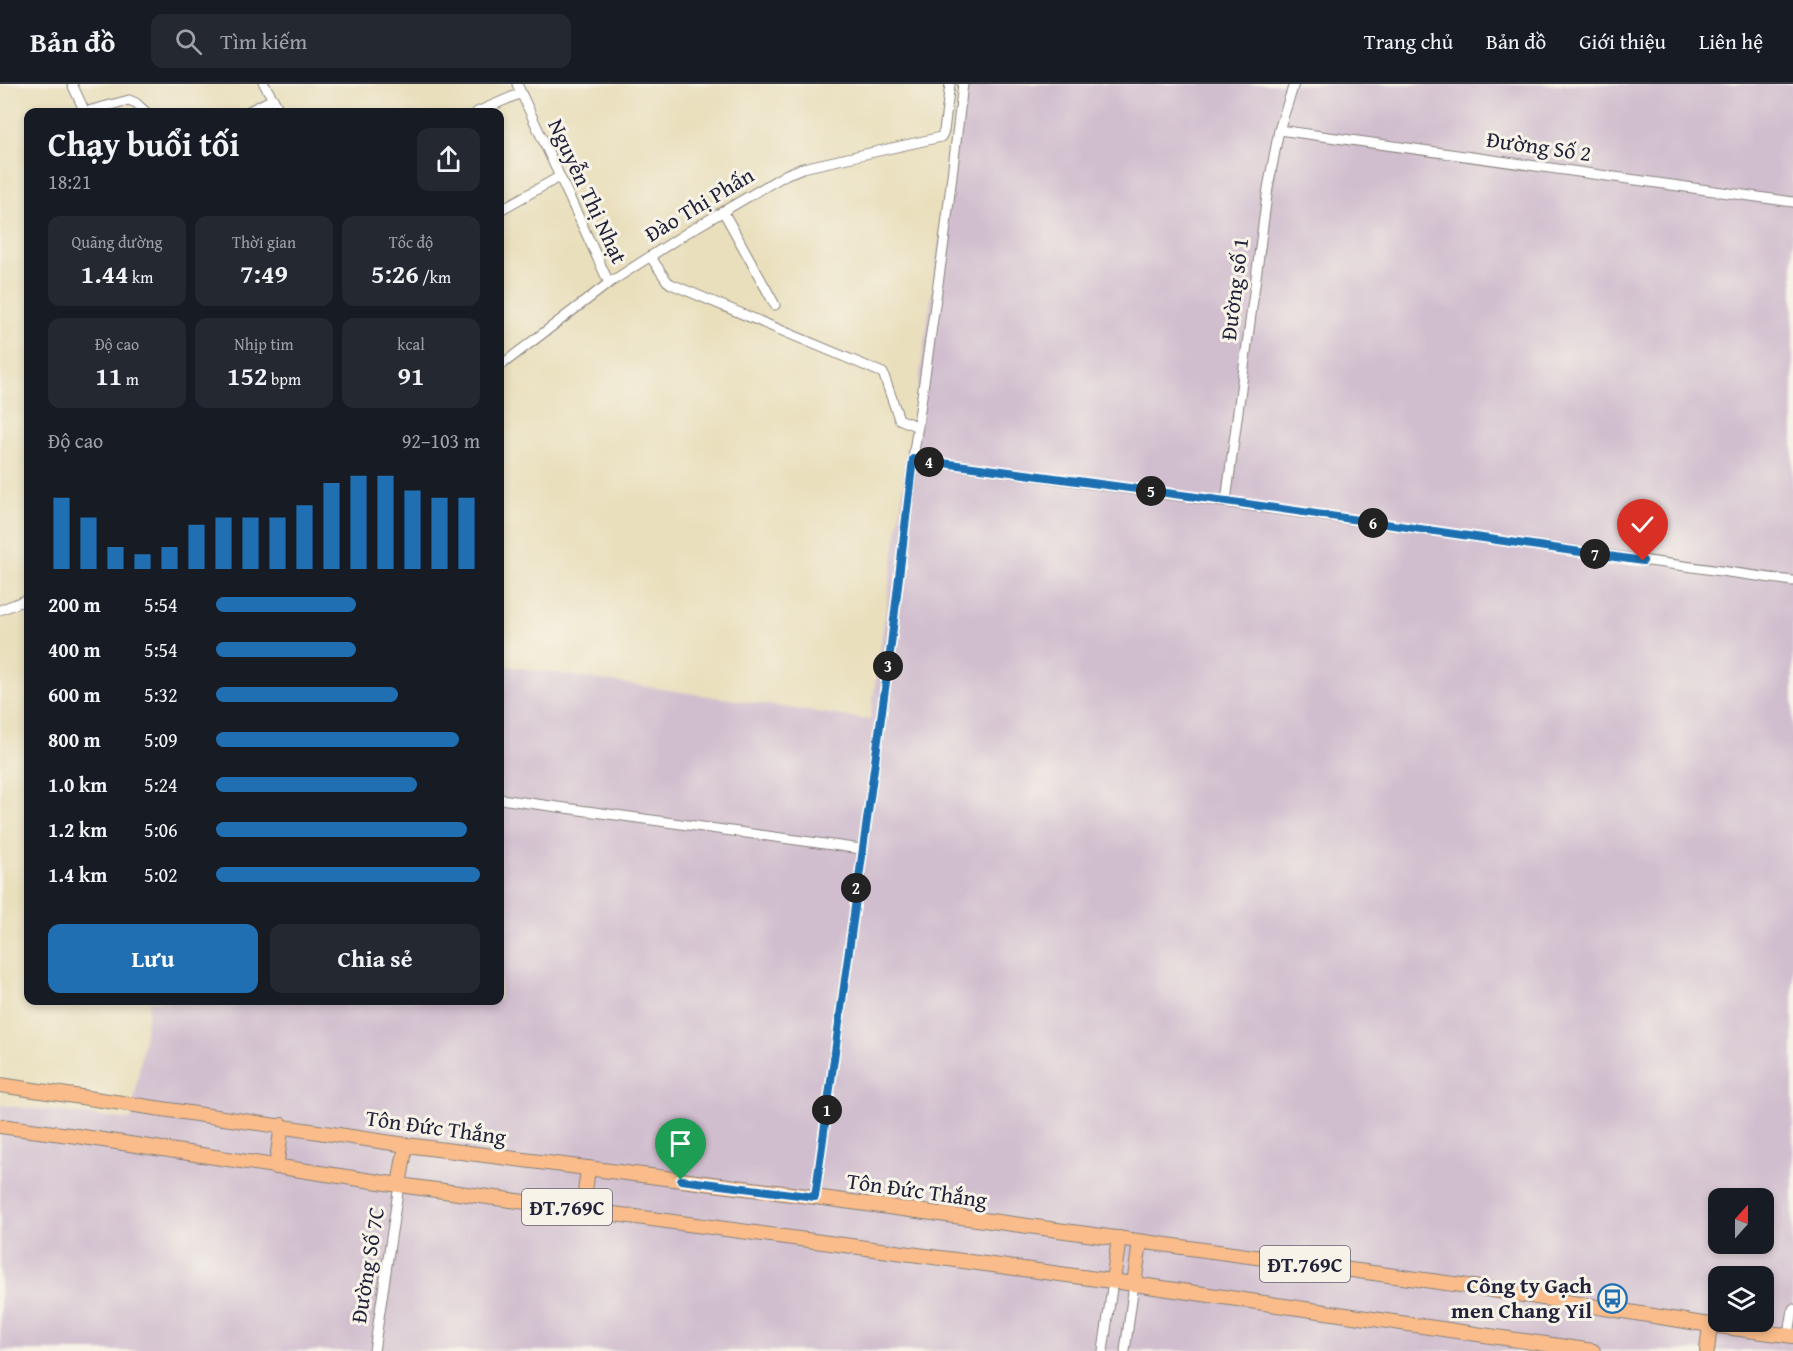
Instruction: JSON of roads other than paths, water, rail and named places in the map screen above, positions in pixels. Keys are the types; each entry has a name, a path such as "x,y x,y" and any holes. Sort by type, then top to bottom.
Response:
{"main road":[{"name":"Tôn Đức Thắng","path":"0,1085 406,1145 815,1197 1461,1285 1708,1325"},
{"path":"276,1167 282,1125"},
{"name":"ĐT.769C","path":"0,1126 399,1185 1113,1281 1593,1351"},
{"path":"399,1185 406,1145"},
{"path":"583,1209 588,1168"},
{"path":"1113,1281 1119,1238"},
{"path":"1134,1284 1140,1242"},
{"path":"1707,1351 1709,1332"},
{"name":"Tôn Đức Thắng","path":"1767,1332 1791,1335"}],"street":[{"path":"72,84 83,108"},
{"path":"264,84 277,108"},
{"name":"Nguyễn Thị Nhạt","path":"517,84 609,283"},
{"name":"Đào Thị Phấn","path":"504,363 609,283 768,185 803,168 941,137 944,131 950,84"},
{"path":"815,1197 861,849 890,653 913,459 944,242 963,84"},
{"name":"Đường số 1","path":"1226,501 1258,251 1279,129 1294,84"},
{"path":"486,108 521,93"},
{"path":"255,108 273,99"},
{"path":"100,108 129,100 142,108"},
{"name":"Đường Số 2","path":"1279,129 1793,202"},
{"path":"504,208 559,177"},
{"path":"723,211 775,305"},
{"path":"650,256 671,284 883,374 899,419 918,427"},
{"path":"913,459 1793,581"},
{"path":"0,610 24,601"},
{"path":"504,801 861,849"},
{"name":"Đường Số 7C","path":"374,1351 399,1185"},
{"path":"1103,1351 1113,1281"},
{"path":"1125,1351 1134,1284"},
{"path":"1791,1335 1793,1309"}],"place":[{"name":"Công ty Gạch men Chang Yil","path":"1613,1298"}]}
